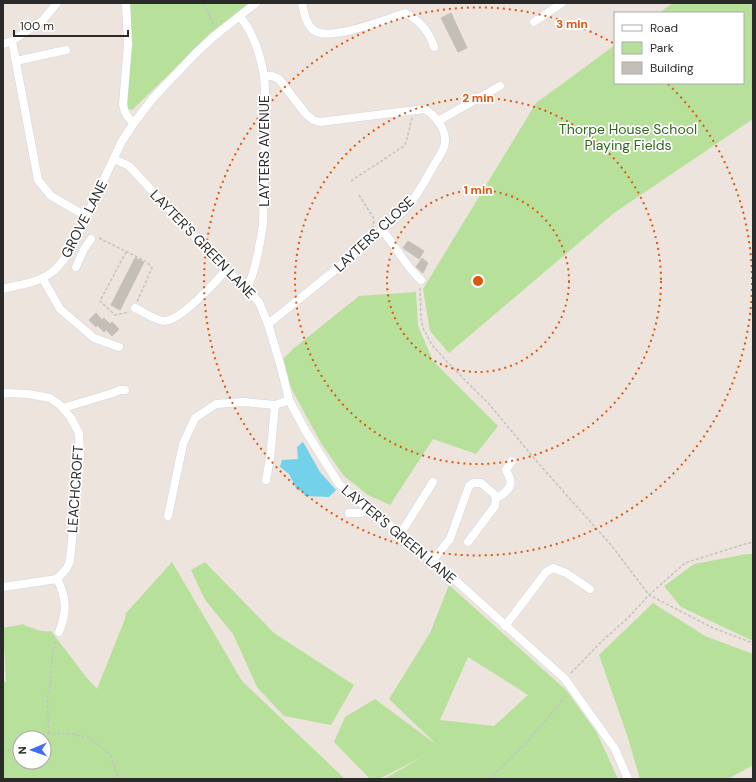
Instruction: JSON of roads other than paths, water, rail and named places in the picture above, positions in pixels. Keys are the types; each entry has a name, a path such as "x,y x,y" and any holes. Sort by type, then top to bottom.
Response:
{"street":[{"path":"3,44 12,41 43,20 58,3"},
{"path":"126,3 128,44 123,104 127,117 134,123"},
{"name":"GROVE LANE","path":"3,289 43,279 57,269 65,260 122,141 134,123 153,98 194,55 213,37 256,3"},
{"path":"302,3 310,26 321,34 363,27 405,13 424,27 434,46"},
{"path":"534,22 562,3"},
{"name":"LAYTERS AVENUE","path":"240,17 246,23 253,38 264,76 265,165 263,224 250,281 247,288"},
{"path":"12,41 38,180 51,196 86,216"},
{"path":"16,61 66,50"},
{"name":"LAYTERS CLOSE","path":"264,76 272,76 279,79 305,113 313,120 320,122 414,109 424,109 430,112 438,121 445,135 446,142 416,196 407,208 343,264 268,324"},
{"path":"438,121 500,86"},
{"name":"LAYTER'S GREEN LANE","path":"114,159 129,166 226,270 247,288 259,302 282,367 289,400 305,430 339,484 368,509 401,533 433,560 565,679 615,749 628,779"},
{"path":"379,232 392,243 410,271 421,280"},
{"path":"76,267 84,249 91,239"},
{"path":"73,245 84,249"},
{"path":"135,308 159,319 169,321 183,313 208,290 226,270"},
{"path":"43,279 60,310 94,338 119,347"},
{"path":"63,408 113,394 120,390 125,390"},
{"name":"LEACHCROFT","path":"3,394 17,393 50,398 63,408 79,433 80,456 70,561 67,568 57,579"},
{"path":"168,516 183,444 195,418 216,404 242,402 275,405 289,400"},
{"path":"266,480 270,460 275,405"},
{"path":"468,542 494,506 496,498 510,487 511,481 506,470 512,461"},
{"path":"401,533 433,482"},
{"path":"433,560 450,539 469,486 473,483 481,483 496,498"},
{"path":"349,513 361,513 368,509"},
{"path":"505,626 546,572 553,568 566,572 590,589"},
{"path":"3,587 57,579 62,588 66,609 59,632"}],"water":[{"path":"303,442 320,472 336,490 329,497 305,496 302,491 297,490 289,474 280,467 282,460 298,459 297,447"}],"park label":[{"name":"Thorpe House School Playing Fields","path":"628,138"}]}
